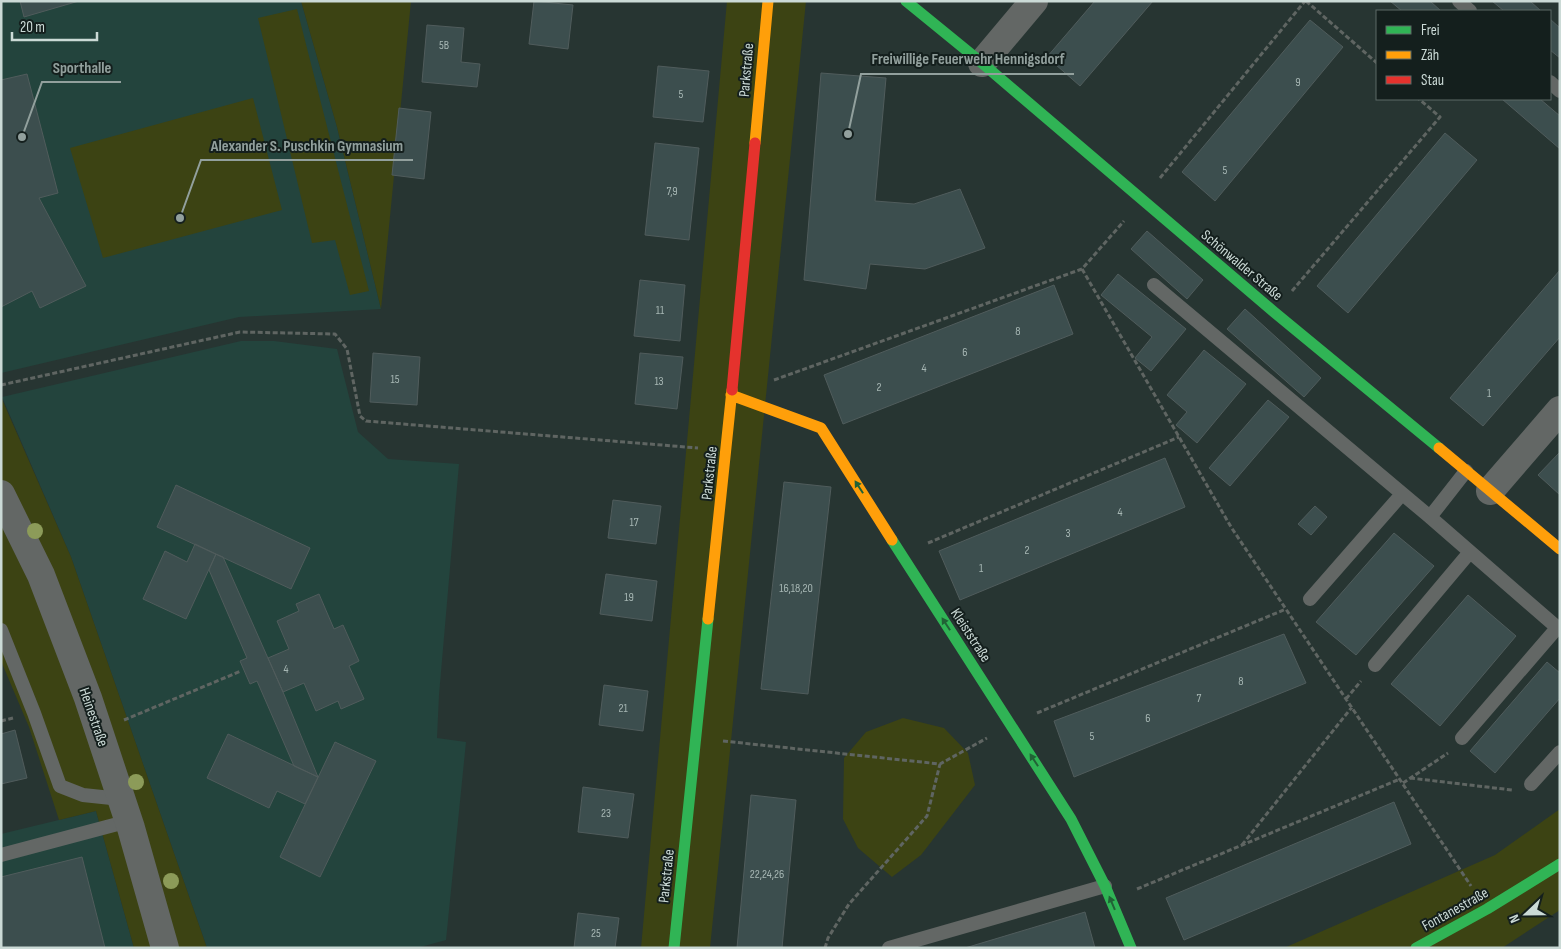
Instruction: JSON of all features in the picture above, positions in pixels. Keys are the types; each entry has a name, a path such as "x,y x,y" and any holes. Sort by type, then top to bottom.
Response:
{"street":[{"name":"Parkstraße","path":"674,948 726,450 768,1"},
{"name":"Schönwalder Straße","path":"906,1 982,63 1274,312 1560,549"},
{"path":"982,63 1034,1"},
{"name":"Kleiststraße","path":"731,395 822,428 1071,819 1105,886 1131,948"},
{"path":"1490,491 1560,410"},
{"name":"Heinestraße","path":"1,494 41,575 88,698 125,810 164,948"},
{"name":"Fontanestraße","path":"1416,948 1487,909 1560,864"}],"lane":[{"path":"1458,1 1469,10"},
{"path":"1154,285 1402,494 1558,629 1462,738"},
{"path":"1430,518 1466,472"},
{"path":"1310,599 1402,494"},
{"path":"1375,665 1470,552"},
{"path":"1,630 34,712 60,786 125,810"},
{"path":"1531,784 1560,752"},
{"path":"1,854 125,810"},
{"path":"889,948 1105,886"}],"path":[{"path":"731,395 1082,269 1142,200 1306,1 1376,62"},
{"path":"1274,312 1440,117 1420,100"},
{"path":"1082,269 1231,527 1487,909"},
{"path":"1,385 240,332 335,334 347,350 360,416 366,421 726,450"},
{"path":"902,554 1179,437"},
{"path":"696,739 940,764 1011,724 1286,609"},
{"path":"98,730 242,671"},
{"path":"1242,846 1352,707"},
{"path":"1111,900 1410,778 1446,754 1462,738"},
{"path":"825,948 828,938 849,904 928,816 940,764"},
{"path":"1410,778 1520,791 1531,784"}],"shaded area":[{"path":"1,1 301,1 337,127 381,309 239,317 1,373"},
{"path":"241,341 274,341 337,349 358,432 388,459 459,464 437,738 466,742 446,940 417,948 207,948 71,557 2,397"},
{"path":"96,811 134,948 1,948 1,834"}],"green space":[{"path":"301,1 411,1 381,309 337,127"},
{"path":"727,1 806,1 710,948 641,948"},
{"path":"297,9 369,291 350,295 335,240 312,243 258,18"},
{"path":"253,98 282,210 103,258 70,148"},
{"path":"1,397 71,557 207,948 134,948 96,811 59,820 29,727 1,661"},
{"path":"903,718 944,728 968,753 975,785 921,855 892,877 858,848 843,819 844,758 866,732"},
{"path":"1560,809 1560,910 1502,948 1284,948 1495,855"}],"building":[{"path":"20,1 79,1 24,17"},
{"path":"534,1 573,5 568,49 529,44"},
{"path":"1095,1 1153,1 1080,86 1047,57"},
{"path":"1390,1 1430,1 1440,10 1401,10"},
{"path":"1492,1 1530,1 1540,10 1503,10"},
{"path":"1310,20 1343,47 1215,201 1182,172"},
{"path":"1551,20 1560,28 1560,58 1551,51"},
{"path":"427,25 464,28 461,62 480,64 477,87 422,82"},
{"path":"658,66 709,71 703,122 653,117"},
{"path":"821,73 886,78 875,201 914,204 960,189 985,248 925,269 870,264 866,289 804,280"},
{"path":"27,74 58,193 39,198 86,286 40,308 32,291 1,307 1,80"},
{"path":"1503,100 1541,100 1560,116 1560,149"},
{"path":"399,108 431,112 424,179 392,175"},
{"path":"1445,133 1477,160 1348,313 1317,286"},
{"path":"655,143 699,148 689,240 645,235"},
{"path":"1147,231 1203,280 1187,299 1131,249"},
{"path":"1560,270 1560,337 1483,426 1450,398"},
{"path":"1118,274 1186,329 1151,371 1135,358 1152,337 1101,295"},
{"path":"640,280 685,285 680,341 634,336"},
{"path":"1054,285 1073,334 843,424 824,375"},
{"path":"1245,309 1321,378 1304,397 1227,329"},
{"path":"1204,350 1246,384 1197,443 1176,425 1187,412 1167,395"},
{"path":"373,353 420,357 417,405 370,402"},
{"path":"640,353 683,357 677,409 635,404"},
{"path":"1268,400 1289,417 1230,486 1209,468"},
{"path":"1560,452 1560,495 1538,475"},
{"path":"1165,458 1185,507 960,600 939,551"},
{"path":"784,482 831,487 808,694 761,689"},
{"path":"176,485 310,548 291,589 157,527"},
{"path":"613,500 661,506 656,544 608,538"},
{"path":"1315,506 1327,517 1311,535 1298,524"},
{"path":"1394,533 1434,566 1356,655 1316,622"},
{"path":"195,544 216,554 186,619 143,599 165,551 187,562"},
{"path":"216,554 223,557 283,692 318,777 294,766 257,681 250,684 240,661 247,658 209,570"},
{"path":"606,574 657,581 652,621 600,614"},
{"path":"319,594 334,629 343,625 359,661 349,666 364,699 341,709 338,701 316,711 304,683 283,692 268,658 289,649 277,621 299,611 296,604"},
{"path":"1468,595 1516,636 1440,726 1391,684"},
{"path":"1284,634 1306,683 1074,777 1054,721"},
{"path":"1547,662 1560,673 1560,698 1495,773 1470,751"},
{"path":"604,685 648,691 643,731 599,725"},
{"path":"15,730 27,778 1,784 1,734"},
{"path":"228,734 318,777 305,804 277,791 269,808 207,778"},
{"path":"335,742 376,761 320,877 280,857"},
{"path":"583,787 634,794 628,838 578,832"},
{"path":"751,795 796,800 782,948 737,948"},
{"path":"1394,802 1411,844 1184,940 1166,898"},
{"path":"82,857 105,948 1,948 1,877"},
{"path":"1085,912 1095,948 965,948"},
{"path":"578,913 619,918 615,948 574,948"}],"traffic: fast":[{"path":"906,1 982,63 1274,312 1439,448"},
{"path":"892,540 1071,819 1105,886 1131,948"},
{"path":"674,948 708,619"},
{"path":"1416,948 1487,909 1560,864"}],"traffic: slow":[{"path":"755,143 768,1"},
{"path":"708,619 732,390"},
{"path":"731,395 821,428 892,540"},
{"path":"1439,448 1560,549"}],"traffic: jam":[{"path":"732,390 755,143"}],"place":[{"name":"Freiwillige Feuerwehr Hennigsdorf","path":"848,134"},
{"name":"Sporthalle","path":"22,137"},
{"name":"Alexander S. Puschkin Gymnasium","path":"180,218"}]}
